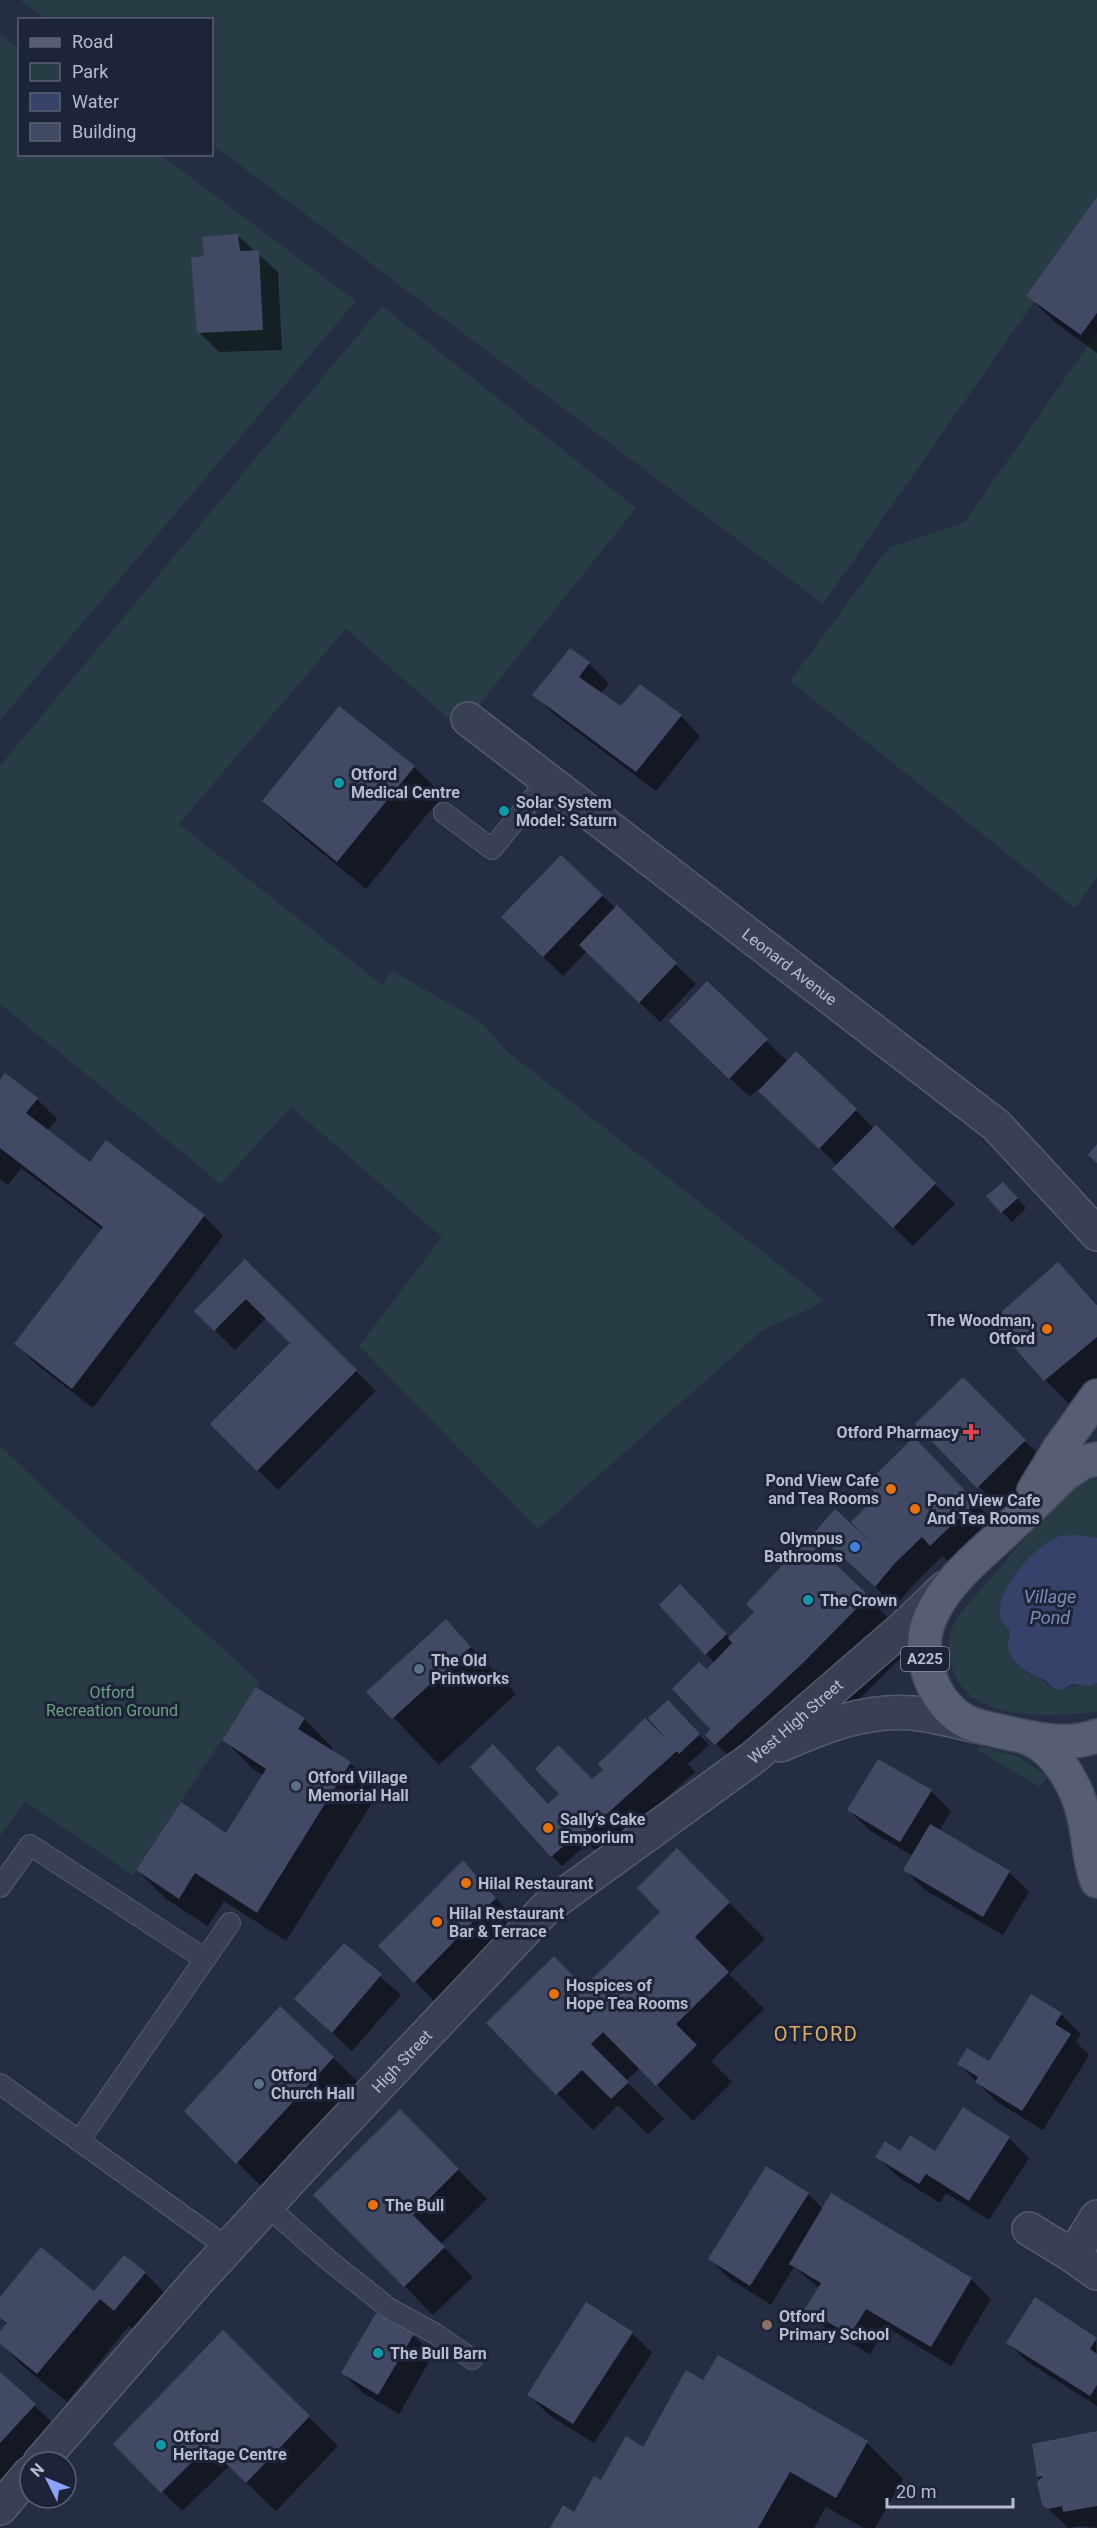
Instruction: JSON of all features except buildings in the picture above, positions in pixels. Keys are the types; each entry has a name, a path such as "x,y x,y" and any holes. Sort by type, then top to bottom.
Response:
{"main road":[{"name":"A225","path":"1010,1527 1059,1449 1097,1396"},
{"name":"A225","path":"1097,1459 1083,1462 1065,1474 955,1579 938,1601 929,1619 925,1638 925,1658 929,1674 941,1698 960,1718 976,1726 1054,1742 1077,1741 1097,1736"},
{"name":"A225","path":"1018,1736 1047,1748 1063,1769 1084,1815 1092,1866 1097,1881"}],"street":[{"name":"Leonard Avenue","path":"468,719 996,1125 1097,1234"},
{"name":"West High Street","path":"754,1757 904,1627 955,1579"},
{"name":"West High Street","path":"754,1757 836,1723 869,1714 910,1713 976,1726"},
{"name":"High Street","path":"51,2450 228,2248 546,1908 754,1757"},
{"path":"1029,2229 1085,2264 1097,2217"},
{"path":"0,2508 18,2487"}],"lane":[{"path":"444,813 492,849 547,781"},
{"path":"0,1887 30,1845 205,1959"},
{"path":"79,2141 230,1923"},
{"path":"0,2084 228,2248"},
{"path":"267,2206 326,2258 390,2309 434,2333 472,2359"}],"green space":[{"path":"20,0 1097,0 1097,212 823,604 213,145 213,18 45,18"},
{"path":"0,34 18,47 18,156 162,156 356,301 0,720"},
{"path":"382,306 636,508 460,729 346,629 179,824 382,985 392,971 480,1021 508,1052 824,1300 816,1306 763,1330 538,1529 359,1346 442,1237 291,1107 221,1184 0,1004 0,766"},
{"path":"1097,332 1097,877 1075,908 790,681 889,547 965,522"},
{"name":"Otford Recreation Ground","path":"0,1445 54,1498 260,1682 132,1875 25,1801 0,1836"},
{"path":"1097,1479 1097,1538 1078,1535 1060,1536 1034,1554 1009,1583 1001,1601 1004,1624 1010,1631 1010,1652 1017,1663 1028,1674 1040,1678 1050,1686 1065,1689 1097,1683 1097,1712 1035,1715 992,1707 975,1698 961,1685 951,1662 949,1641 951,1631 967,1605 1065,1492 1085,1480"},
{"path":"980,1746 1019,1757 1047,1776 1040,1787 977,1750"}],"water":[{"name":"Village Pond","path":"1078,1535 1097,1538 1097,1683 1089,1686 1073,1684 1060,1690 1030,1673 1015,1661 1008,1645 1010,1631 1001,1620 1000,1609 1009,1583 1028,1559 1060,1536"}],"place":[{"name":"Otford Medical Centre","path":"339,783"},
{"name":"Solar System Model: Saturn","path":"504,811"},
{"name":"The Woodman, Otford","path":"1047,1329"},
{"name":"Otford Pharmacy","path":"971,1432"},
{"name":"Pond View Cafe and Tea Rooms","path":"891,1489"},
{"name":"Pond View Cafe And Tea Rooms","path":"915,1509"},
{"name":"Olympus Bathrooms","path":"855,1547"},
{"name":"The Crown","path":"808,1600"},
{"name":"The Old Printworks","path":"419,1669"},
{"name":"Otford Village Memorial Hall","path":"296,1786"},
{"name":"Sally’s Cake Emporium","path":"548,1828"},
{"name":"Hilal Restaurant","path":"466,1883"},
{"name":"Hilal Restaurant Bar & Terrace","path":"437,1922"},
{"name":"Hospices of Hope Tea Rooms","path":"554,1994"},
{"name":"Otford Church Hall","path":"259,2084"},
{"name":"The Bull","path":"373,2205"},
{"name":"Otford Primary School","path":"767,2325"},
{"name":"The Bull Barn","path":"378,2353"},
{"name":"Otford Heritage Centre","path":"161,2445"}],"district":[{"name":"OTFORD","path":"816,2034"}]}
